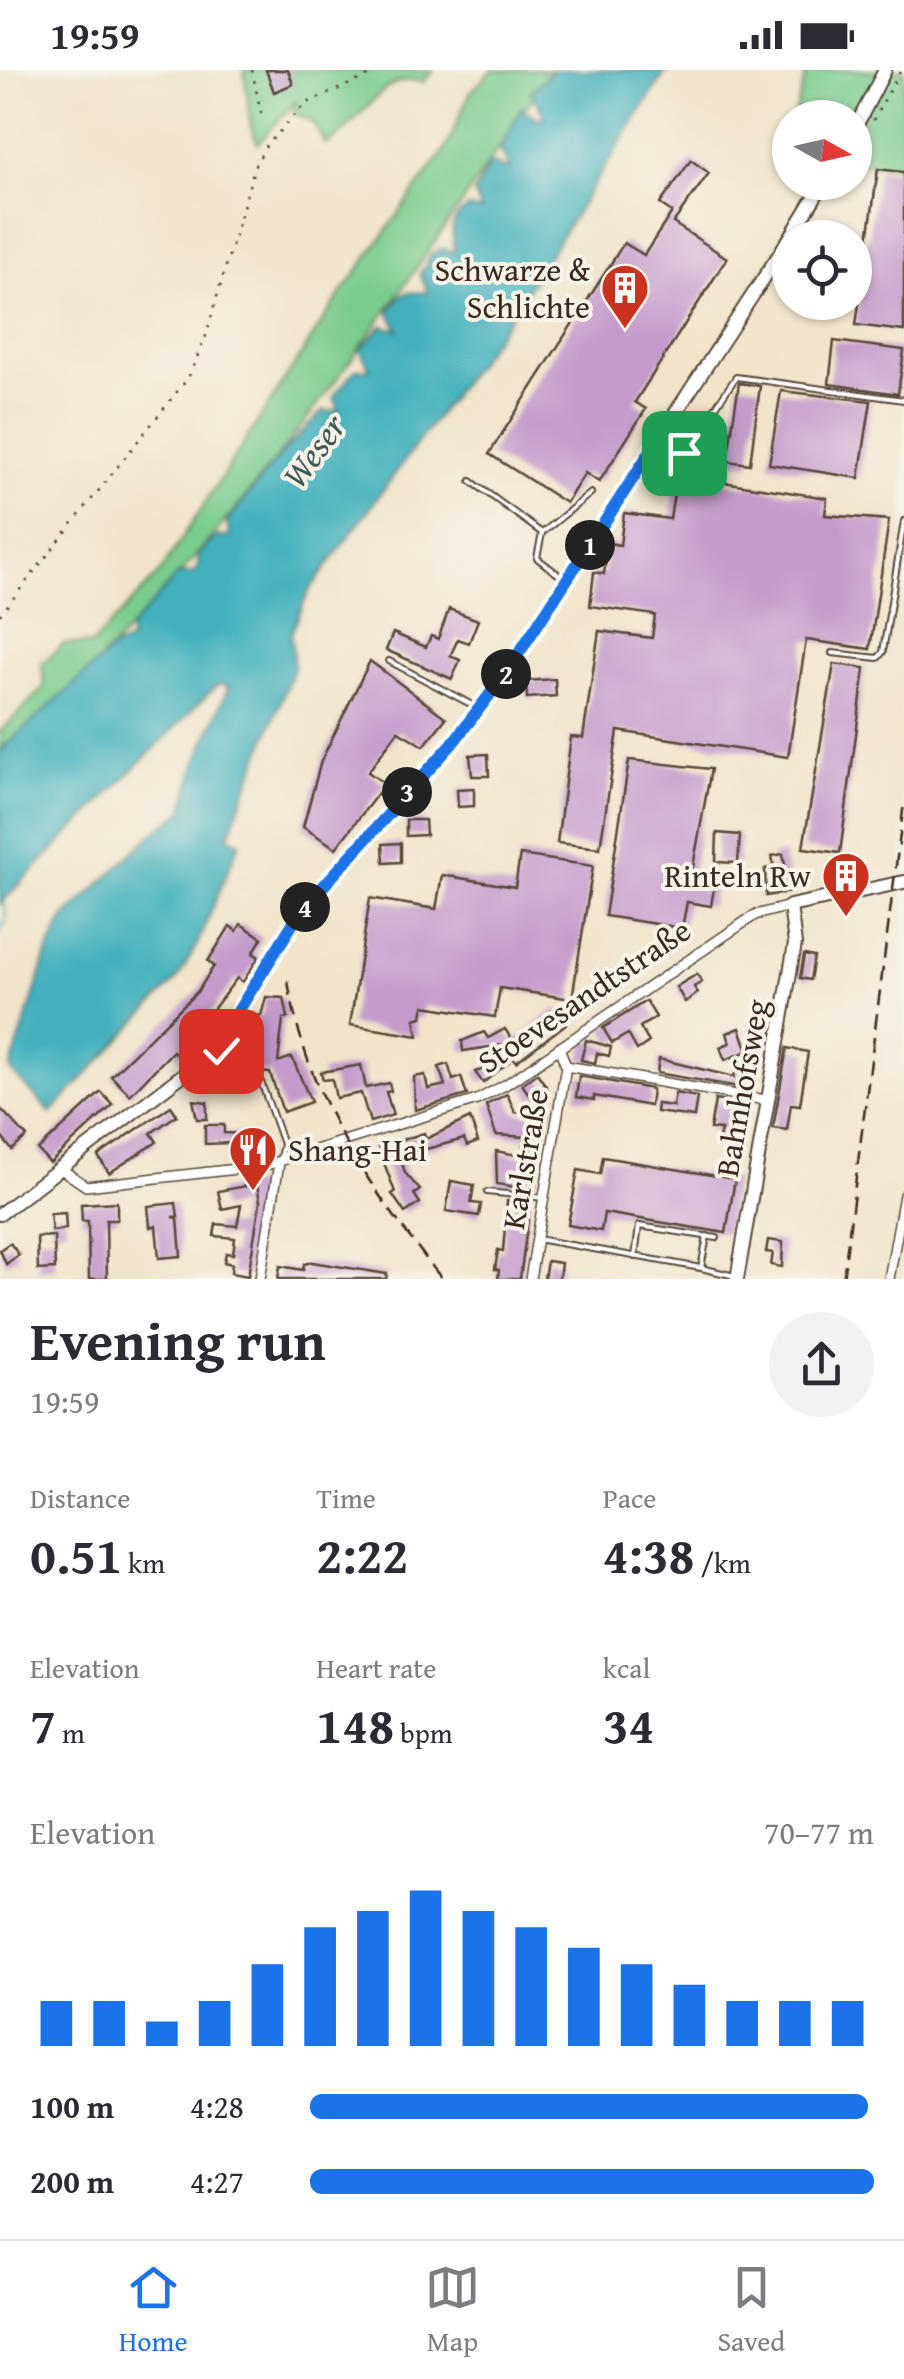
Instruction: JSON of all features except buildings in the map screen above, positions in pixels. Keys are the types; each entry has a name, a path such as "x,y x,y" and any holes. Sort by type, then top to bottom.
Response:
{"main road":[{"path":"870,100 886,70"},
{"path":"0,1214 217,1045 300,912 480,709 772,266"},
{"name":"Stoevesandtstraße","path":"790,906 904,882"},
{"name":"Bahnhofsweg","path":"737,1278 795,944 790,906"}],"street":[{"name":"Stoevesandtstraße","path":"61,1170 86,1186 279,1163 477,1100 756,915 790,906"},
{"name":"Karlstraße","path":"530,1279 566,1066 559,1048"},
{"path":"566,1066 766,1100"},
{"path":"260,1279 279,1163"},
{"path":"889,1279 903,1202"}],"lane":[{"path":"658,440 684,453 736,376 904,400"},
{"path":"471,481 542,533"},
{"path":"567,581 537,558 542,533 591,493"},
{"path":"832,653 878,658 883,652 904,521"},
{"path":"389,660 480,709"},
{"path":"217,1045 243,1079 261,1082 283,1144 279,1163"},
{"path":"487,1192 544,1198"},
{"path":"635,1257 639,1226 717,1238"},
{"path":"701,1268 707,1236"},
{"path":"536,1239 737,1278"}],"path":[{"path":"252,70 262,113"},
{"path":"0,615 188,378 205,340 255,166 266,146 305,104 382,70"},
{"path":"872,121 900,70"}],"green space":[{"path":"244,70 434,70 423,82 394,84 382,92 326,144 313,123 293,112 297,100 258,143 251,128"},
{"path":"492,70 551,70 340,375 225,521 101,659 0,751 0,732 44,687 42,663 65,643 92,645 161,571 332,307 446,148 470,93"},
{"path":"807,70 904,70 904,166 872,164 872,100 799,100"}],"water":[{"name":"Weser","path":"554,70 667,70 507,321 309,591 291,634 294,667 228,837 240,842 197,945 178,978 51,1113 10,1070 48,951 63,919 156,831 183,811 196,763 228,688 221,684 215,687 0,904 0,751 115,647 130,641 130,628 178,575 197,572 199,555 217,536 230,538 227,522 281,454 323,411 339,411 334,396 356,369 370,369 360,350 382,326 399,330 389,312 402,295 428,292 420,274 432,254 442,249 454,252 456,219 467,208 482,210 474,193 490,163 510,169 500,149 521,108 538,118 545,117 531,91"}],"waterway":[{"path":"0,933 6,919 4,901"}],"railway":[{"path":"843,1279 904,803"},
{"path":"288,981 297,1025 326,1104 366,1175 442,1279"}],"place":[{"name":"Schwarze & Schlichte","path":"625,330"},
{"name":"Rinteln Rw","path":"846,918"},
{"name":"Shang-Hai","path":"253,1192"}],"route":[{"path":"221,1051 217,1045 283,935 480,709 658,440 684,453"}]}
